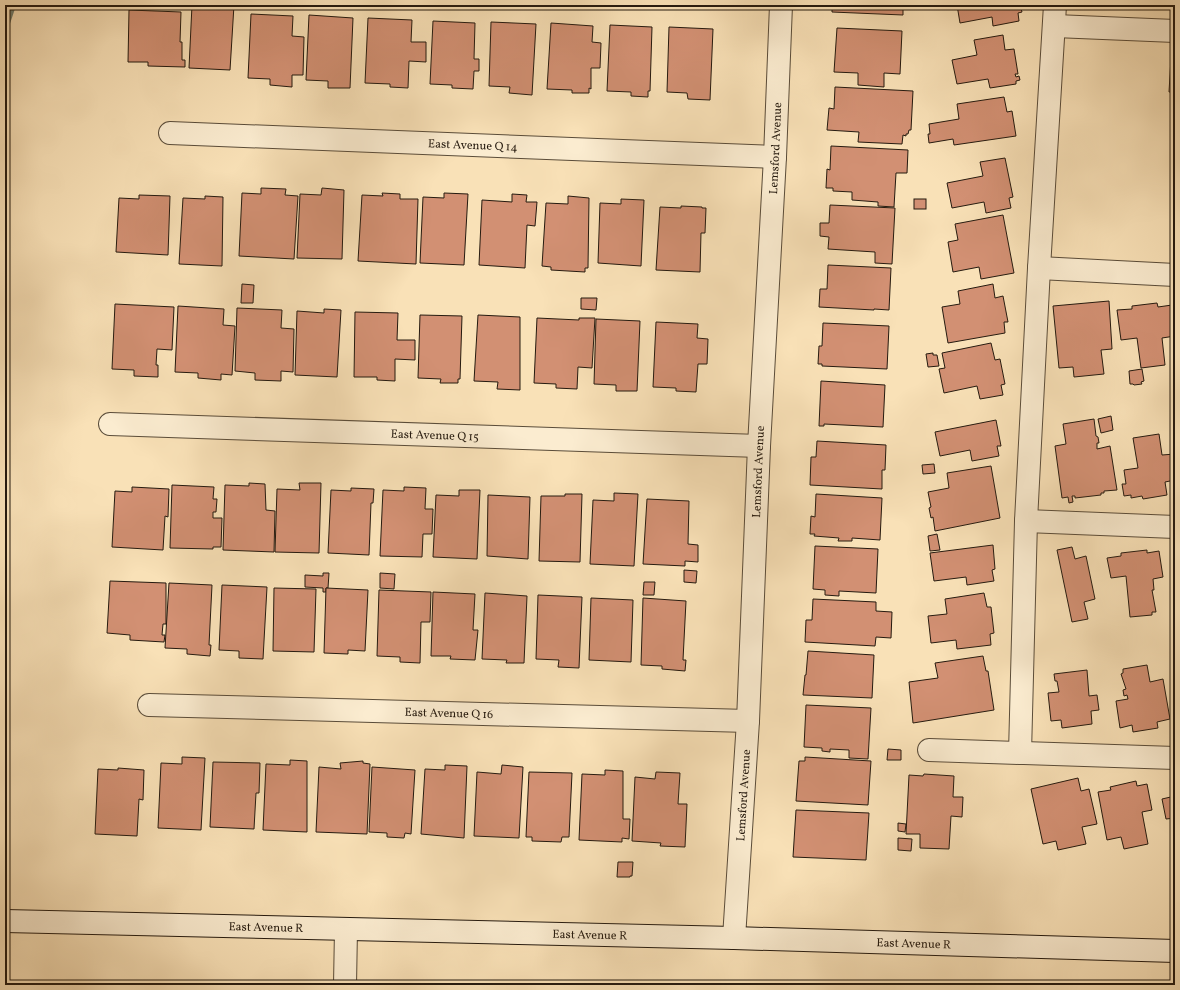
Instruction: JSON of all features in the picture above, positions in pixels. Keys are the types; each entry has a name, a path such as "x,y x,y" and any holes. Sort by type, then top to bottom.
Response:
{"street":[{"name":"Lemsford Avenue","path":"734,938 748,721 759,446 775,157 781,5"},
{"path":"1020,753 1026,521 1039,268 1055,16 1175,31"},
{"name":"East Avenue Q 14","path":"170,133 775,157"},
{"path":"1039,268 1175,275"},
{"name":"East Avenue Q 15","path":"110,424 759,446"},
{"path":"1026,521 1175,527"},
{"name":"East Avenue Q 16","path":"149,705 748,721"},
{"path":"929,750 1175,758"},
{"name":"East Avenue R","path":"5,921 734,938 1175,951"},
{"path":"345,985 346,929"}],"building":[{"path":"192,5 234,5 230,70 189,68"},
{"path":"832,5 903,5 903,15 832,12"},
{"path":"957,5 1020,5 1022,12 1018,13 1019,21 993,26 992,17 960,23"},
{"path":"1079,5 1111,5 1111,9 1079,7"},
{"path":"1172,5 1172,8 1148,6"},
{"path":"129,10 181,12 180,42 182,42 182,60 185,60 185,67 148,66 148,62 128,62"},
{"path":"251,14 293,16 292,36 304,37 303,75 292,75 292,87 270,85 270,79 248,78"},
{"path":"309,15 353,18 350,88 328,88 328,81 306,80"},
{"path":"368,18 412,20 411,42 426,42 426,62 409,61 408,88 390,87 390,84 365,83"},
{"path":"433,21 475,23 474,59 479,59 479,71 474,71 473,89 452,88 452,85 430,84"},
{"path":"491,22 536,24 532,95 509,93 510,87 489,86"},
{"path":"551,23 593,26 592,42 601,43 600,68 591,68 591,89 589,88 589,93 572,93 572,90 547,89"},
{"path":"610,25 652,27 650,91 648,91 648,97 631,96 631,92 607,91"},
{"path":"669,27 713,29 710,100 688,99 687,93 667,92"},
{"path":"837,28 902,31 900,74 884,73 884,87 858,85 858,73 834,72"},
{"path":"1003,35 1005,50 1014,49 1018,74 1015,74 1016,77 1019,76 1020,80 1016,81 1016,84 990,88 988,79 957,84 952,60 977,55 974,40"},
{"path":"1171,58 1175,58 1175,92 1169,92"},
{"path":"835,87 913,91 911,130 909,130 906,136 903,135 902,144 858,142 859,132 827,130 829,108 834,109"},
{"path":"1004,97 1007,112 1012,111 1016,136 954,145 953,139 929,143 929,124 959,119 957,104"},
{"path":"831,146 908,150 907,173 896,173 894,207 878,206 878,202 852,200 852,192 833,191 833,188 826,188 827,169 830,170"},
{"path":"1005,158 1013,197 1009,198 1011,208 986,213 984,202 952,208 947,183 983,176 980,162"},
{"path":"261,188 286,189 285,195 298,196 294,259 239,256 242,193 261,194"},
{"path":"322,188 344,190 342,259 297,258 300,194 321,195"},
{"path":"382,193 400,194 400,199 418,199 416,264 358,261 362,195 383,196"},
{"path":"444,193 468,194 464,265 420,263 423,197 444,198"},
{"path":"512,194 527,195 526,202 537,202 535,226 527,225 525,268 479,265 482,200 512,202"},
{"path":"139,195 170,196 168,255 116,252 119,198 139,199"},
{"path":"205,196 223,197 222,266 179,264 183,198 205,199"},
{"path":"568,196 589,198 588,268 585,268 585,272 551,270 551,267 542,266 546,203 568,204"},
{"path":"621,199 644,200 641,266 598,263 600,203 621,204"},
{"path":"914,199 926,199 926,209 914,209"},
{"path":"830,205 895,208 892,264 875,263 875,252 828,249 829,237 820,236 820,223 829,223"},
{"path":"681,206 706,208 705,233 701,233 700,272 656,270 660,207 681,208"},
{"path":"1003,215 1014,273 981,279 979,267 953,272 948,242 958,240 955,224"},
{"path":"828,265 891,268 889,310 819,307 820,289 827,289"},
{"path":"242,284 254,285 253,303 241,303"},
{"path":"993,284 995,298 1003,296 1008,322 1004,322 1005,333 948,343 942,307 960,304 958,291"},
{"path":"581,298 597,298 596,310 581,309"},
{"path":"1109,301 1112,349 1101,350 1104,374 1074,377 1073,367 1059,368 1053,306"},
{"path":"1157,303 1158,307 1172,305 1175,336 1162,338 1165,365 1141,368 1137,338 1121,340 1117,310 1132,309 1132,306"},
{"path":"115,304 174,307 172,350 157,349 156,365 158,365 158,377 134,376 134,370 112,369"},
{"path":"178,306 224,309 223,325 235,326 232,375 221,374 221,380 198,378 198,373 175,372"},
{"path":"237,308 282,310 281,328 294,329 293,372 281,371 281,381 255,380 255,373 235,371"},
{"path":"324,309 341,310 337,377 295,375 297,311 324,313"},
{"path":"355,312 398,313 397,340 415,340 415,360 395,359 395,381 377,380 377,377 354,377"},
{"path":"420,315 462,316 460,379 458,379 458,383 440,383 441,379 418,378"},
{"path":"478,315 520,317 520,390 497,389 498,382 474,381"},
{"path":"537,318 579,320 579,318 595,318 592,368 578,367 577,389 556,388 556,384 534,383"},
{"path":"596,319 640,321 637,391 616,391 616,385 594,384"},
{"path":"656,322 698,324 697,338 708,339 707,364 698,364 696,392 676,391 676,388 653,387"},
{"path":"823,323 889,326 887,369 822,366 822,364 818,364 819,346 822,346"},
{"path":"991,343 995,360 1000,359 1005,384 1001,385 1003,395 980,399 977,386 944,393 939,369 945,368 942,353"},
{"path":"933,353 933,355 937,355 939,366 928,367 926,354"},
{"path":"1142,369 1144,381 1141,382 1142,384 1130,384 1129,371"},
{"path":"821,381 885,385 883,427 824,424 824,426 819,426"},
{"path":"1111,416 1113,430 1101,433 1098,419"},
{"path":"1094,419 1096,436 1098,437 1099,443 1097,443 1097,449 1110,446 1117,490 1104,491 1101,495 1075,498 1075,496 1072,496 1073,502 1069,503 1068,497 1062,498 1055,446 1066,444 1063,424"},
{"path":"996,420 1001,446 997,446 999,456 972,461 970,450 940,456 935,432"},
{"path":"1159,434 1162,455 1175,454 1175,480 1165,482 1167,495 1143,499 1142,496 1131,498 1131,495 1124,496 1122,484 1126,484 1124,470 1138,468 1133,438"},
{"path":"817,441 886,445 885,470 882,470 882,489 810,485 811,457 816,457"},
{"path":"934,464 935,473 923,474 922,465"},
{"path":"991,466 1000,518 935,531 933,517 931,518 929,508 931,507 928,492 949,488 947,473"},
{"path":"249,483 265,484 266,510 275,511 274,552 223,550 225,485 249,486"},
{"path":"299,483 321,483 319,553 275,552 277,489 300,490"},
{"path":"172,485 214,487 213,499 217,499 216,512 213,512 213,518 222,518 221,547 213,547 213,549 170,548"},
{"path":"132,487 169,489 168,517 165,516 163,550 112,547 115,491 132,492"},
{"path":"404,487 426,488 425,509 433,509 432,534 423,534 422,557 380,556 383,490 404,491"},
{"path":"351,488 374,489 373,503 371,503 369,555 328,553 331,490 351,491"},
{"path":"459,490 480,490 477,559 433,557 436,495 459,496"},
{"path":"614,493 638,494 634,566 590,564 593,500 614,501"},
{"path":"565,494 582,494 580,562 539,561 541,496 565,496"},
{"path":"816,494 882,498 880,540 852,538 852,541 838,541 839,538 814,536 815,534 810,534 811,516 815,517"},
{"path":"488,495 530,497 528,559 487,556"},
{"path":"647,499 689,501 688,544 698,545 698,562 685,561 685,566 643,564"},
{"path":"937,534 940,550 930,551 928,536"},
{"path":"993,545 995,569 992,570 994,581 967,585 966,577 934,581 930,553"},
{"path":"815,546 878,549 876,593 839,591 839,596 825,595 825,590 813,589"},
{"path":"1072,547 1075,559 1086,556 1095,599 1084,602 1088,619 1072,622 1057,550"},
{"path":"1147,550 1147,553 1159,551 1163,577 1153,579 1154,590 1152,590 1156,612 1152,612 1152,615 1130,617 1126,576 1111,578 1107,558 1121,556 1121,553"},
{"path":"1175,566 1175,591 1171,567"},
{"path":"684,570 697,571 696,583 684,582"},
{"path":"323,573 329,573 328,588 326,588 326,592 323,592 323,588 305,587 305,575 323,576"},
{"path":"380,573 395,574 394,589 380,588"},
{"path":"110,581 166,583 166,624 163,624 162,635 165,635 164,642 130,640 130,635 107,633"},
{"path":"644,582 655,582 654,595 643,595"},
{"path":"169,583 212,585 209,645 211,645 210,656 187,654 187,649 165,648"},
{"path":"222,585 267,587 263,659 239,658 239,651 219,650"},
{"path":"274,588 316,589 314,652 273,651"},
{"path":"326,588 368,590 365,651 348,650 348,654 324,653"},
{"path":"379,590 431,592 430,622 421,622 420,663 400,662 400,657 377,656"},
{"path":"433,592 475,594 473,630 478,630 475,660 450,659 451,656 431,656"},
{"path":"485,593 527,596 524,663 506,663 507,660 482,659"},
{"path":"984,593 987,607 991,607 994,633 990,634 991,645 957,649 956,640 931,643 928,616 947,614 945,599"},
{"path":"538,595 582,597 579,668 558,667 559,660 536,659"},
{"path":"591,598 633,600 631,662 589,660"},
{"path":"643,598 686,601 683,660 686,660 685,671 662,669 662,666 641,665"},
{"path":"813,599 876,602 876,611 892,612 891,638 876,637 875,646 805,642 806,620 812,620"},
{"path":"808,651 874,655 872,698 803,695"},
{"path":"983,656 986,671 988,671 994,710 913,723 909,682 938,678 935,663"},
{"path":"1147,665 1150,682 1163,679 1170,719 1157,722 1158,728 1133,732 1132,725 1120,728 1116,701 1128,699 1127,695 1124,696 1123,690 1126,689 1121,674 1123,673 1123,669"},
{"path":"1087,670 1089,696 1097,695 1099,710 1091,711 1092,724 1062,728 1061,720 1051,721 1048,693 1059,692 1054,674"},
{"path":"806,705 871,708 868,759 849,758 849,750 830,749 830,752 822,751 822,748 804,747"},
{"path":"888,749 901,750 901,760 887,760"},
{"path":"182,757 205,758 201,830 158,828 161,763 182,764"},
{"path":"805,757 871,761 868,805 796,801 799,761 805,761"},
{"path":"290,760 307,761 307,832 263,830 266,764 290,765"},
{"path":"363,761 363,763 370,764 367,834 316,832 319,767 341,769 340,763"},
{"path":"213,762 260,763 259,793 256,793 254,829 210,827"},
{"path":"445,765 467,766 464,838 421,834 425,769 445,770"},
{"path":"502,765 523,767 519,838 474,836 477,772 501,774"},
{"path":"372,767 415,770 411,834 405,833 404,838 387,837 387,833 369,832"},
{"path":"118,768 144,770 143,800 139,799 137,836 95,834 98,769 118,770"},
{"path":"605,770 623,771 623,819 630,819 629,839 622,838 622,842 579,840 582,774 605,775"},
{"path":"529,772 572,773 569,837 562,837 561,842 532,841 532,837 526,837"},
{"path":"656,772 680,773 678,804 687,804 685,847 660,846 661,843 632,841 635,777 655,779"},
{"path":"924,774 954,776 953,797 963,797 962,817 951,816 949,849 920,848 920,834 906,834 909,775 923,776"},
{"path":"1078,778 1081,791 1089,789 1097,824 1082,827 1086,844 1058,850 1056,841 1043,844 1031,789"},
{"path":"1136,781 1137,786 1147,784 1152,810 1142,812 1148,844 1124,849 1121,837 1107,840 1098,792 1111,790 1110,787"},
{"path":"1175,796 1175,818 1166,819 1162,799"},
{"path":"796,810 869,813 866,860 793,857"},
{"path":"898,823 906,824 905,832 898,831"},
{"path":"898,838 912,839 911,851 898,850"},
{"path":"618,862 633,862 632,876 617,877"}],"waterway":[{"path":"5,26 12,5"}]}
